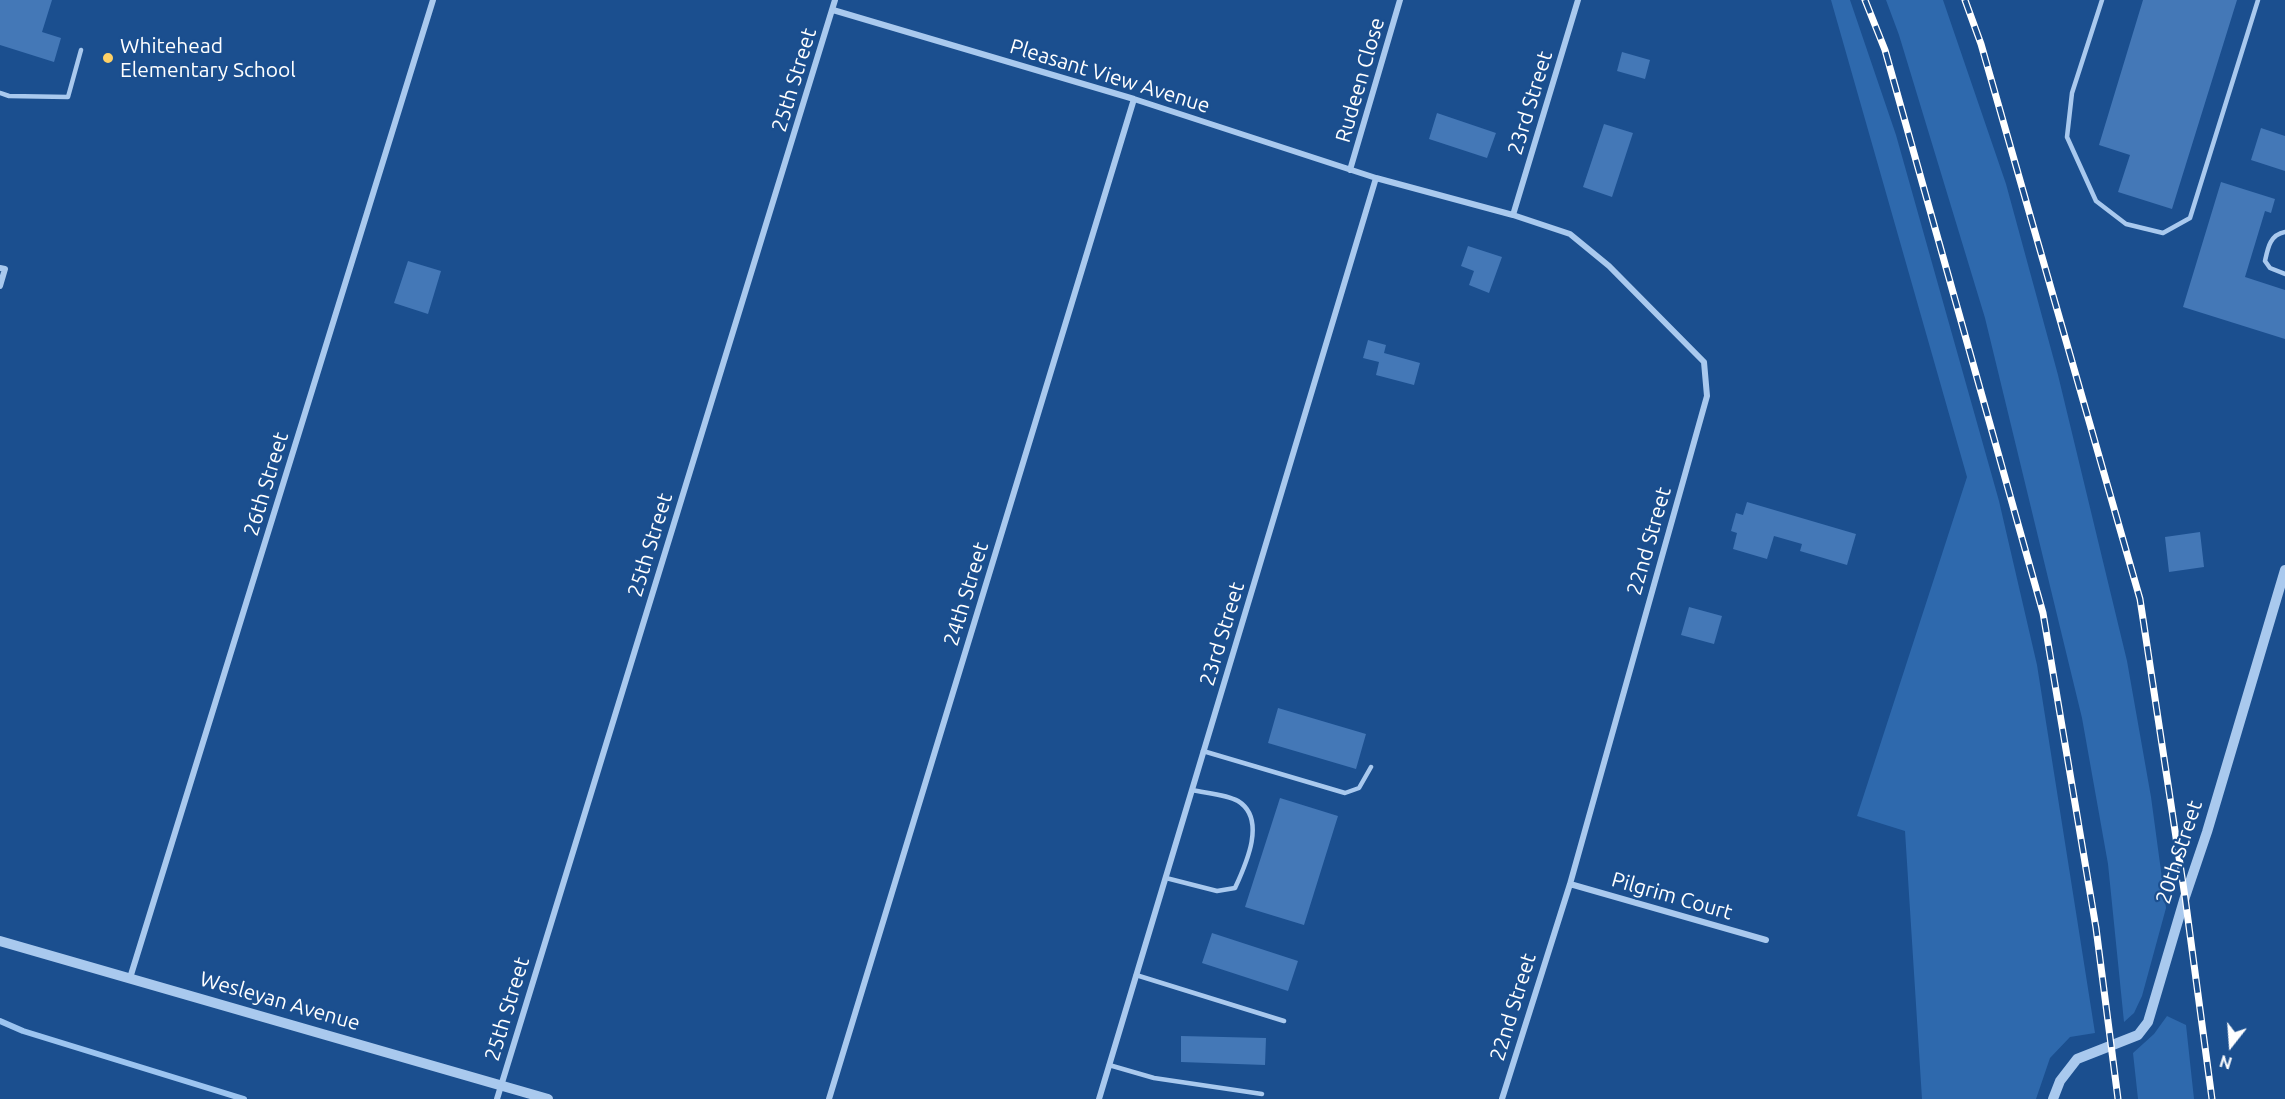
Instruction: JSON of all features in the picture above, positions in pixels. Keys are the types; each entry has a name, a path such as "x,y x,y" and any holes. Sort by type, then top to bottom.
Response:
{"street":[{"name":"26th Street","path":"130,978 433,0"},
{"name":"25th Street","path":"497,1099 835,0"},
{"name":"Rudeen Close","path":"1350,170 1400,0"},
{"name":"23rd Street","path":"1513,215 1578,0"},
{"name":"Pleasant View Avenue","path":"833,10 1134,99 1376,178"},
{"name":"24th Street","path":"829,1099 1134,99"},
{"name":"23rd Street","path":"1099,1099 1376,178"},
{"name":"22nd Street","path":"1376,178 1513,215 1570,234 1609,266 1704,362 1707,396 1570,884 1502,1099"},
{"path":"0,286 2,268"},
{"name":"20th Street","path":"2053,1099 2060,1081 2077,1059 2138,1035 2148,1022 2285,570"},
{"name":"Pilgrim Court","path":"1570,884 1766,940"},
{"name":"Wesleyan Avenue","path":"0,941 548,1099"}],"lane":[{"path":"2103,0 2072,93 2067,137 2096,201 2126,224 2163,232 2190,218 2258,0"},
{"path":"0,93 9,96 68,97 81,50"},
{"path":"2285,232 2278,234 2269,243 2265,261 2270,268 2285,274"},
{"path":"1203,752 1345,793 1359,788 1371,767"},
{"path":"1166,878 1217,891 1235,888 1245,865 1254,826 1249,810 1237,800 1192,790"},
{"path":"1136,975 1284,1021"},
{"path":"1109,1065 1154,1078 1262,1094"}],"shaded area":[{"path":"1831,0 1850,0 1896,135 1999,501 2037,665 2095,1033 2070,1037 2050,1058 2036,1099 1922,1099 1905,831 1857,816 1967,477"},
{"path":"1886,0 1943,0 2006,184 2058,375 2127,661 2151,797 2166,908 2142,996 2134,1013 2124,1022 2108,864 2082,718 1985,318 1899,35"},
{"path":"2167,1016 2186,1025 2194,1099 2138,1099 2133,1053 2154,1034"}],"building":[{"name":"Whitehead Elementary School","path":"0,0 52,0 42,32 61,38 54,62 0,45"},
{"path":"2143,0 2237,0 2172,209 2118,192 2130,155 2099,145"},
{"path":"1622,52 1650,60 1645,79 1617,71"},
{"path":"1437,113 1496,133 1487,158 1429,139"},
{"path":"1604,124 1633,133 1612,197 1583,187"},
{"path":"2261,128 2285,136 2285,171 2251,160"},
{"path":"2221,182 2275,199 2271,213 2265,211 2245,277 2285,290 2285,339 2183,307"},
{"path":"1468,246 1502,257 1489,293 1469,285 1474,271 1461,266"},
{"path":"408,261 441,271 428,314 394,303"},
{"path":"1368,340 1386,345 1384,353 1420,363 1414,385 1376,375 1379,362 1363,358"},
{"path":"1747,502 1856,534 1847,565 1800,551 1802,544 1774,536 1767,559 1733,549 1737,533 1731,531 1736,513 1743,515"},
{"path":"2200,532 2204,567 2169,572 2165,537"},
{"path":"1689,607 1722,616 1714,644 1681,635"},
{"path":"1278,708 1366,734 1356,769 1268,743"},
{"path":"1280,798 1338,816 1304,925 1245,907"},
{"path":"1212,933 1298,961 1288,991 1202,963"},
{"path":"1181,1036 1266,1038 1265,1065 1181,1062"}],"waterway":[{"path":"0,1021 23,1031 244,1099"}],"railway":[{"path":"1865,0 1885,50 2043,613 2096,928 2118,1099"},
{"path":"1965,0 1981,44 2140,599 2185,897 2212,1099"}],"place":[{"name":"Whitehead Elementary School","path":"108,58"}]}
